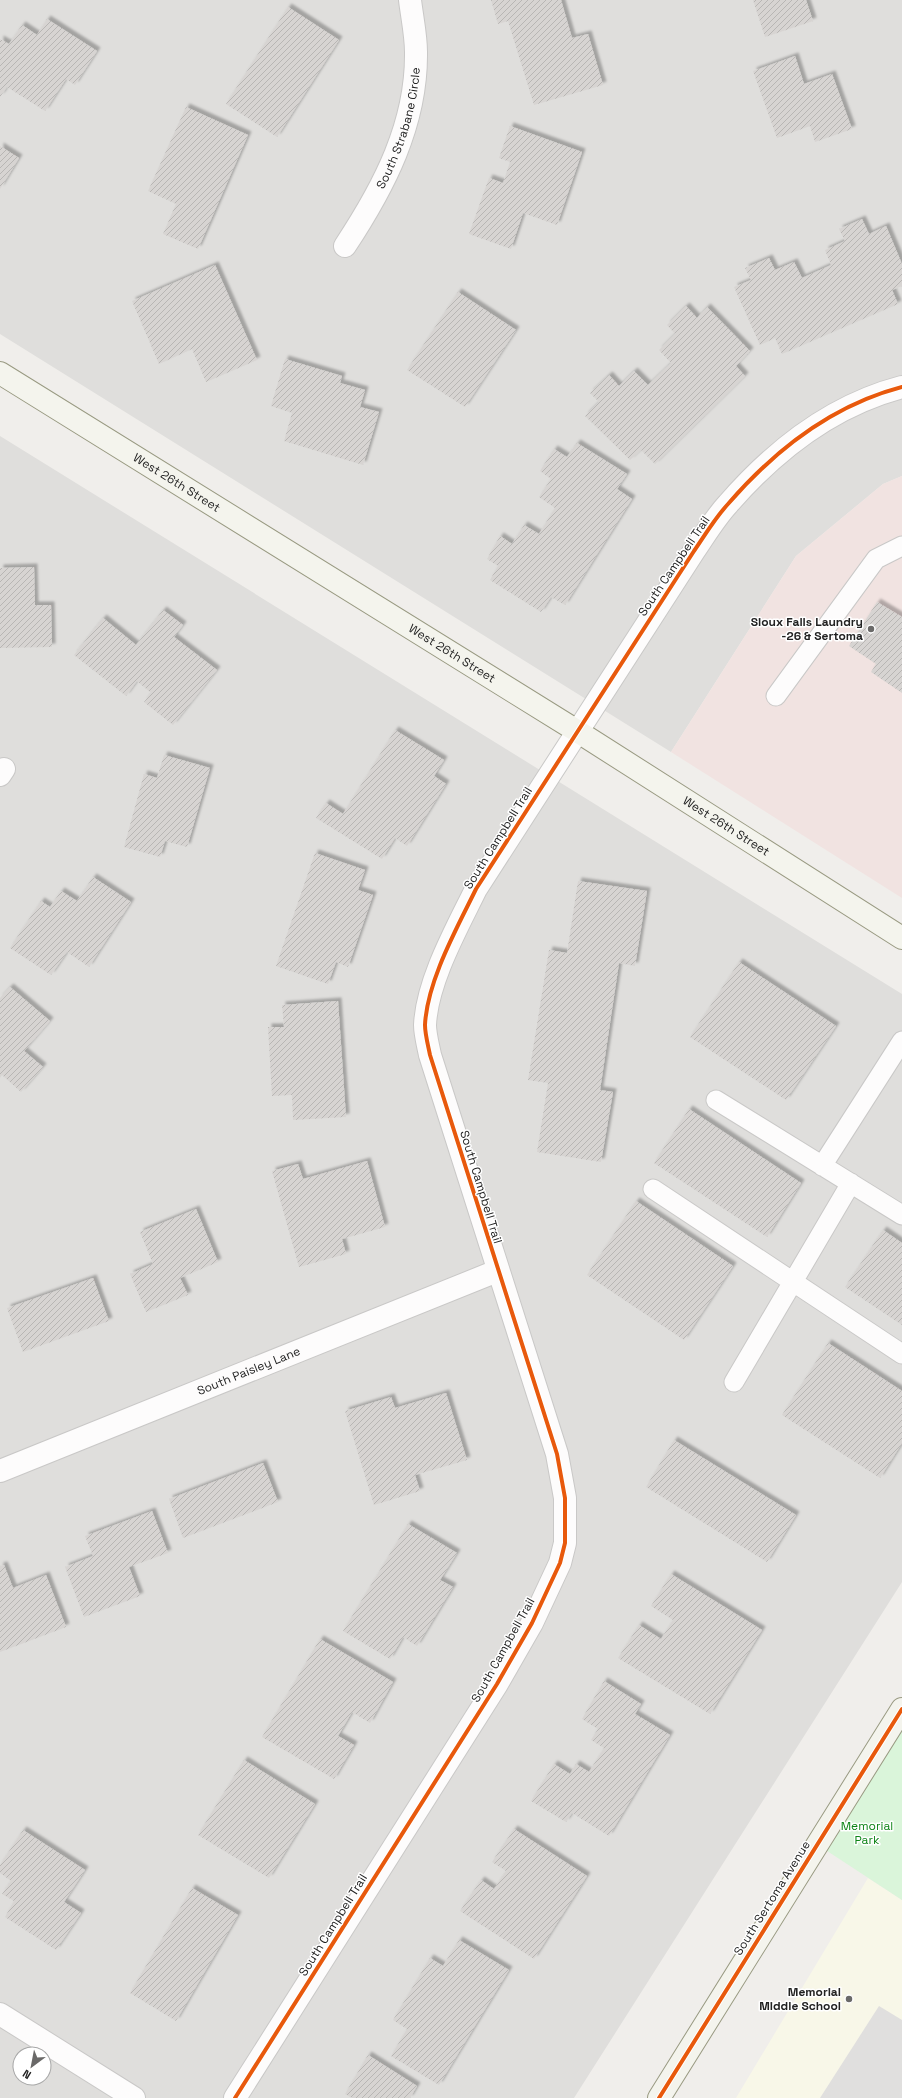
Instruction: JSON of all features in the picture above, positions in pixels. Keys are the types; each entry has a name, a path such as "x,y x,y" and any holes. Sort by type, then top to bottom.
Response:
{"main road":[{"name":"West 26th Street","path":"0,373 577,731 902,938"},
{"name":"South Sertoma Avenue","path":"659,2098 902,1709"}],"street":[{"name":"South Strabane Circle","path":"345,246 365,215 392,164 409,117 415,90 416,51 410,0"},
{"name":"South Campbell Trail","path":"235,2098 497,1684 532,1623 560,1563 565,1542 565,1498 557,1454 497,1271 430,1055 425,1025 430,997 450,941 476,889 694,551 732,499 763,467 798,438 843,410 902,386"},
{"name":"South Paisley Lane","path":"0,1471 497,1271"},
{"path":"0,2014 134,2098"}],"lane":[{"path":"776,696 876,560 902,546"},
{"path":"822,1166 902,1041"},
{"path":"716,1100 902,1215"},
{"path":"734,1382 850,1183"},
{"path":"653,1189 902,1354"}],"shaded area":[{"path":"0,0 902,0 902,476 883,484 796,556 671,752 0,334"},
{"path":"0,436 902,994 902,1582 574,2098 0,2098"},
{"path":"902,476 902,898 671,752 796,556 883,484"},
{"name":"Memorial Middle School","path":"868,1878 902,1900 902,2098 736,2098"},
{"path":"879,2006 902,2020 902,2098 820,2098"}],"green space":[{"name":"Memorial Park","path":"902,1708 902,1900 818,1845"}],"building":[{"path":"491,0 561,0 572,38 588,34 603,85 534,105 508,21 498,24"},
{"path":"753,0 806,0 813,21 765,37"},
{"path":"288,7 339,40 277,137 226,104"},
{"path":"47,19 97,51 75,85 66,79 45,111 7,87 0,97 0,39 9,44 22,25 37,35"},
{"path":"795,56 804,84 832,74 852,129 815,142 810,126 777,138 753,71"},
{"path":"186,107 248,135 198,249 163,234 176,204 148,191"},
{"path":"510,126 582,152 557,225 523,213 511,249 469,234 489,178 503,183 510,162 499,158"},
{"path":"0,146 19,158 0,189"},
{"path":"862,219 869,234 886,226 902,264 902,286 892,290 898,304 782,354 775,338 760,345 734,287 751,280 745,268 769,258 775,270 794,262 802,278 831,265 825,250 845,241 839,229"},
{"path":"215,265 257,360 206,382 192,349 159,364 132,301"},
{"path":"458,292 516,330 465,407 407,370"},
{"path":"686,306 697,318 707,307 750,351 736,366 745,376 655,464 641,450 630,460 585,416 599,402 590,393 609,375 619,386 634,371 648,385 671,363 659,350 675,334 667,325"},
{"path":"285,359 342,376 340,383 365,390 360,407 379,412 363,465 284,441 292,413 271,406"},
{"path":"577,443 627,474 617,489 632,499 565,605 551,597 541,612 490,580 498,566 487,559 500,536 512,544 524,525 539,534 555,508 539,497 551,479 540,471 554,449 567,457"},
{"path":"34,567 35,605 51,605 52,647 0,648 0,568"},
{"path":"877,602 902,617 902,693 871,672 876,664 849,646"},
{"path":"163,610 183,625 174,637 217,670 173,725 144,702 151,693 137,681 126,696 74,655 103,618 136,645"},
{"path":"395,730 444,760 434,776 446,784 407,846 395,838 382,859 316,818 326,803 343,814"},
{"path":"164,755 210,768 187,847 165,841 160,857 124,847 144,774 157,778"},
{"path":"315,853 365,870 358,890 373,895 348,967 336,962 328,984 276,966"},
{"path":"93,877 131,902 89,967 67,952 51,975 10,948 41,901 50,907 61,891 77,901"},
{"path":"578,881 647,891 635,966 619,963 600,1090 613,1092 601,1162 537,1152 548,1083 528,1080 549,950 567,953"},
{"path":"739,962 836,1026 786,1100 690,1037"},
{"path":"10,987 50,1021 24,1051 43,1067 21,1092 2,1075 0,1078 0,998"},
{"path":"338,1001 346,1117 293,1120 292,1095 272,1096 268,1027 284,1027 282,1005"},
{"path":"689,1109 801,1183 767,1237 654,1163"},
{"path":"367,1161 385,1227 342,1239 346,1254 299,1267 272,1171 298,1164 303,1179"},
{"path":"636,1201 733,1266 684,1340 587,1275"},
{"path":"196,1209 218,1262 180,1278 188,1295 146,1312 130,1274 153,1264 140,1232"},
{"path":"883,1230 902,1243 902,1325 845,1287"},
{"path":"93,1278 109,1321 23,1352 7,1308"},
{"path":"828,1343 902,1391 902,1443 880,1478 782,1415"},
{"path":"446,1393 467,1460 415,1475 420,1491 374,1505 345,1411 391,1397 395,1408"},
{"path":"674,1440 796,1515 767,1562 646,1487"},
{"path":"263,1463 278,1502 183,1538 169,1499"},
{"path":"152,1511 168,1553 129,1567 140,1596 84,1617 65,1567 93,1556 85,1536"},
{"path":"408,1524 457,1553 440,1580 453,1587 417,1646 403,1637 390,1659 343,1631"},
{"path":"4,1565 13,1588 46,1575 66,1627 0,1652 0,1566"},
{"path":"671,1574 762,1630 710,1714 618,1658 639,1625 661,1639 673,1620 651,1606"},
{"path":"320,1639 393,1682 370,1723 352,1712 338,1736 354,1745 334,1779 262,1737"},
{"path":"604,1681 641,1704 635,1714 670,1735 609,1836 572,1813 566,1822 531,1801 554,1764 570,1774 576,1764 589,1772 604,1748 591,1740 598,1729 582,1719"},
{"path":"244,1760 315,1804 269,1878 198,1835"},
{"path":"514,1829 587,1876 534,1959 460,1911 481,1880 494,1889 506,1871 492,1862"},
{"path":"23,1830 85,1870 64,1902 81,1913 56,1950 5,1917 14,1901 2,1894 11,1881 0,1873 0,1865"},
{"path":"192,1888 238,1915 176,2021 130,1993"},
{"path":"459,1940 509,1970 439,2085 391,2056 407,2029 393,2020 430,1958 443,1966"},
{"path":"368,2055 417,2086 410,2098 352,2098 345,2094"}],"cycle path":[{"path":"235,2098 497,1684 532,1623 560,1563 565,1543 565,1498 557,1454 430,1055 426,1036 425,1025 427,1008 431,991 444,955 476,889 694,551 719,515 746,484 785,448 806,432 852,405 902,387"},
{"path":"659,2098 902,1709"}],"place":[{"name":"Sioux Falls Laundry -26 & Sertoma","path":"871,629"},
{"name":"Memorial Middle School","path":"849,1999"}]}
